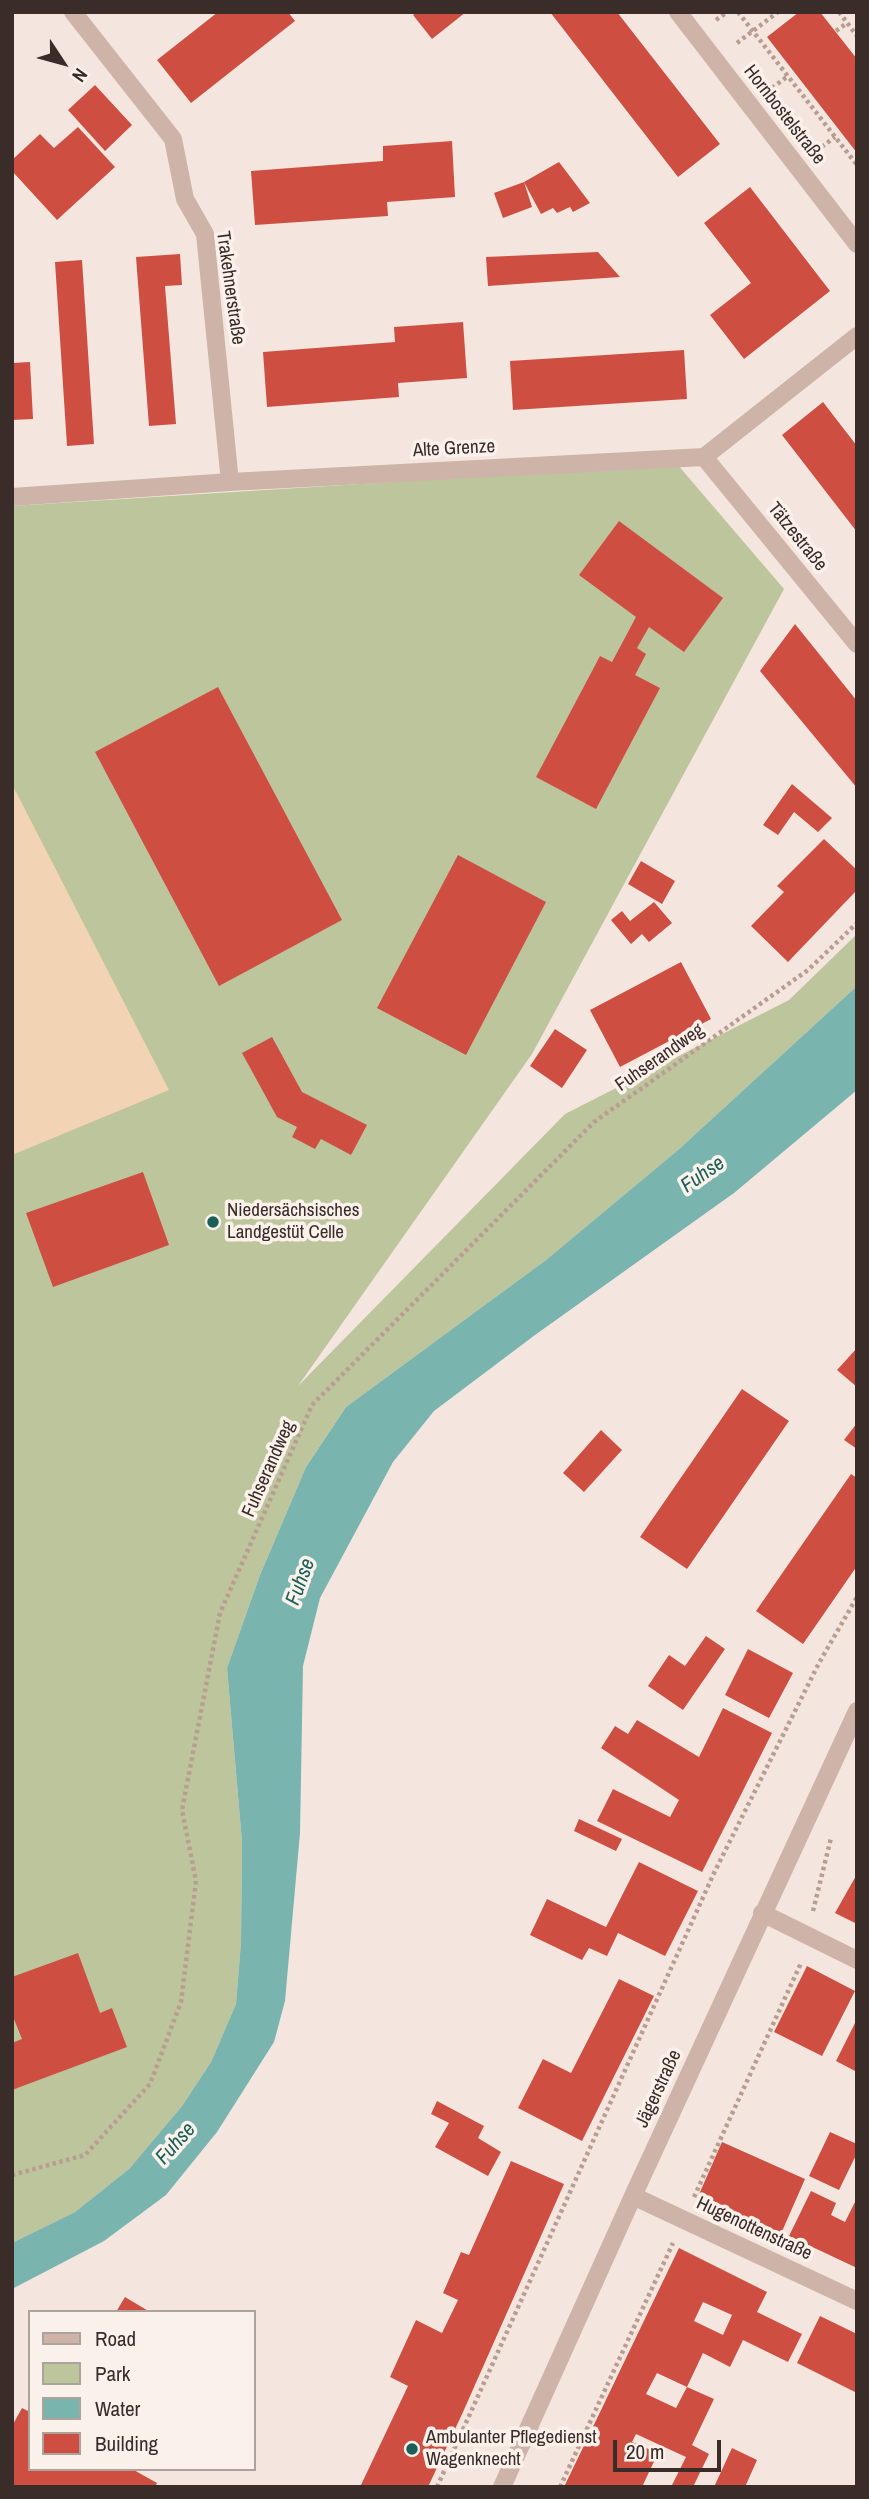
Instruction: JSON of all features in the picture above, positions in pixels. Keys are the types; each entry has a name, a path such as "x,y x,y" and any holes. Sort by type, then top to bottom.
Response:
{"street":[{"name":"Trakehnerstraße","path":"73,12 173,139 186,199 205,234 230,482"},
{"name":"Hornbostelstraße","path":"678,12 857,244"},
{"path":"704,457 857,336"},
{"name":"Alte Grenze","path":"12,497 230,482 704,457"},
{"name":"Tätzestraße","path":"704,457 857,644"},
{"name":"Jägerstraße","path":"502,2487 762,1913 857,1711"},
{"path":"762,1913 857,1960"},
{"name":"Hugenottenstraße","path":"633,2196 857,2301"}],"path":[{"path":"738,12 857,165"},
{"path":"715,59 778,12"},
{"path":"839,12 857,36"},
{"path":"836,31 847,23"},
{"name":"Fuhserandweg","path":"12,2175 85,2155 150,2084 181,2002 196,1881 182,1810 220,1613 313,1405 594,1122 808,970 857,923"},
{"path":"437,2487 714,1873 818,1663 857,1597"},
{"path":"560,2487 807,1950 807,1935 833,1830"}],"green space":[{"name":"Niedersächsisches Landgestüt Celle","path":"677,464 784,589 532,1054 298,1386 565,1114 789,1000 857,934 857,986 678,1150 546,1260 346,1407 306,1467 260,1575 227,1668 242,1842 241,1942 236,2004 211,2062 182,2106 129,2169 75,2212 12,2243 12,506"}],"sand":[{"path":"12,784 169,1090 12,1155"}],"water":[{"name":"Fuhse","path":"857,986 857,1090 734,1193 535,1335 434,1411 393,1462 320,1598 303,1666 300,1833 285,2001 274,2042 217,2132 166,2195 104,2241 12,2289 12,2243 75,2212 129,2169 182,2106 211,2062 236,2004 241,1942 242,1842 227,1668 260,1575 306,1467 346,1407 546,1260 678,1150"}],"building":[{"path":"218,12 288,12 295,21 191,103 157,60"},
{"path":"417,12 466,12 432,39 413,15"},
{"path":"550,12 617,12 720,144 678,177"},
{"path":"799,12 820,12 857,59 857,153 767,37"},
{"path":"95,85 132,125 105,151 68,110"},
{"path":"78,127 115,167 57,220 12,171 12,160 40,134 54,148"},
{"path":"452,141 455,197 387,202 388,216 255,225 251,171 383,161 383,146"},
{"path":"559,162 590,203 573,212 570,207 557,213 553,208 541,214 524,182"},
{"path":"524,182 532,207 503,218 494,193"},
{"path":"750,187 830,291 744,359 710,315 751,283 704,223"},
{"path":"598,252 620,277 488,286 486,257"},
{"path":"180,254 182,285 165,286 176,424 149,426 136,257"},
{"path":"82,260 94,444 67,446 55,262"},
{"path":"463,322 467,378 398,383 399,397 267,407 263,352 395,342 394,327"},
{"path":"684,350 687,399 513,410 510,361"},
{"path":"30,362 33,419 12,420 12,363"},
{"path":"823,402 857,446 857,532 782,435"},
{"path":"619,521 723,598 684,652 649,627 637,648 646,654 635,675 660,688 596,809 536,777 600,656 612,662 636,617 579,575"},
{"path":"795,624 857,701 857,788 760,671"},
{"path":"218,687 342,920 219,986 95,752"},
{"path":"792,784 832,818 818,832 794,812 778,835 763,825"},
{"path":"824,839 857,870 857,890 788,962 751,926 784,892 777,886"},
{"path":"458,855 546,902 466,1055 377,1008"},
{"path":"641,861 675,881 662,904 628,884"},
{"path":"654,902 672,923 649,942 642,934 631,944 611,920 622,911 630,921"},
{"path":"681,962 711,1019 620,1067 590,1010"},
{"path":"555,1029 587,1050 562,1088 530,1066"},
{"path":"272,1037 302,1092 367,1125 351,1155 321,1139 315,1149 292,1137 297,1127 277,1117 242,1053"},
{"path":"143,1172 169,1245 53,1287 26,1213"},
{"path":"857,1348 857,1387 837,1370"},
{"path":"742,1389 789,1421 687,1569 640,1537"},
{"path":"857,1423 857,1449 844,1440"},
{"path":"601,1430 622,1450 584,1492 563,1473"},
{"path":"851,1474 857,1478 857,1566 803,1644 756,1611"},
{"path":"706,1636 725,1649 683,1710 648,1686 669,1655 685,1666"},
{"path":"748,1649 793,1673 769,1718 725,1695"},
{"path":"723,1708 772,1733 702,1872 597,1821 613,1789 670,1817 679,1800 601,1748 615,1726 628,1734 637,1720 699,1757"},
{"path":"579,1819 622,1839 616,1851 574,1831"},
{"path":"639,1862 698,1891 665,1956 618,1933 607,1956 589,1948 582,1960 530,1935 547,1899 606,1927"},
{"path":"857,1874 857,1924 835,1913"},
{"path":"78,1953 100,2013 112,2008 127,2047 12,2090 12,2043 22,2039 12,2014 12,1977"},
{"path":"807,1966 855,1991 822,2056 774,2032"},
{"path":"619,1979 654,1996 582,2141 518,2108 543,2059 571,2073"},
{"path":"857,2019 857,2072 836,2061"},
{"path":"437,2101 484,2126 478,2138 501,2152 488,2176 435,2147 449,2123 431,2114"},
{"path":"830,2132 857,2144 857,2153 839,2190 809,2176"},
{"path":"722,2142 805,2179 780,2236 697,2199"},
{"path":"511,2161 564,2184 463,2412 428,2487 360,2487 408,2386 390,2377 416,2320 442,2333 458,2300 443,2293 461,2252 469,2255"},
{"path":"811,2191 836,2203 831,2215 845,2222 857,2198 857,2268 789,2236"},
{"path":"679,2248 767,2292 757,2312 802,2334 788,2362 743,2340 730,2367 703,2353 687,2387 714,2399 692,2445 709,2454 693,2487 671,2487 686,2457 636,2434 632,2442 658,2453 642,2487 564,2487","holes":["703,2302 732,2315 723,2335 694,2321","657,2373 687,2387 676,2408 646,2394"]},
{"path":"125,2297 147,2310 117,2310"},
{"path":"820,2316 857,2334 857,2393 797,2363"},
{"path":"22,2408 28,2411 28,2471 136,2471 157,2483 155,2487 12,2487 12,2426"},
{"path":"732,2448 757,2460 745,2487 714,2487"}],"place":[{"name":"Niedersächsisches Landgestüt Celle","path":"213,1222"},
{"name":"Ambulanter Pflegedienst Wagenknecht","path":"412,2449"}]}
